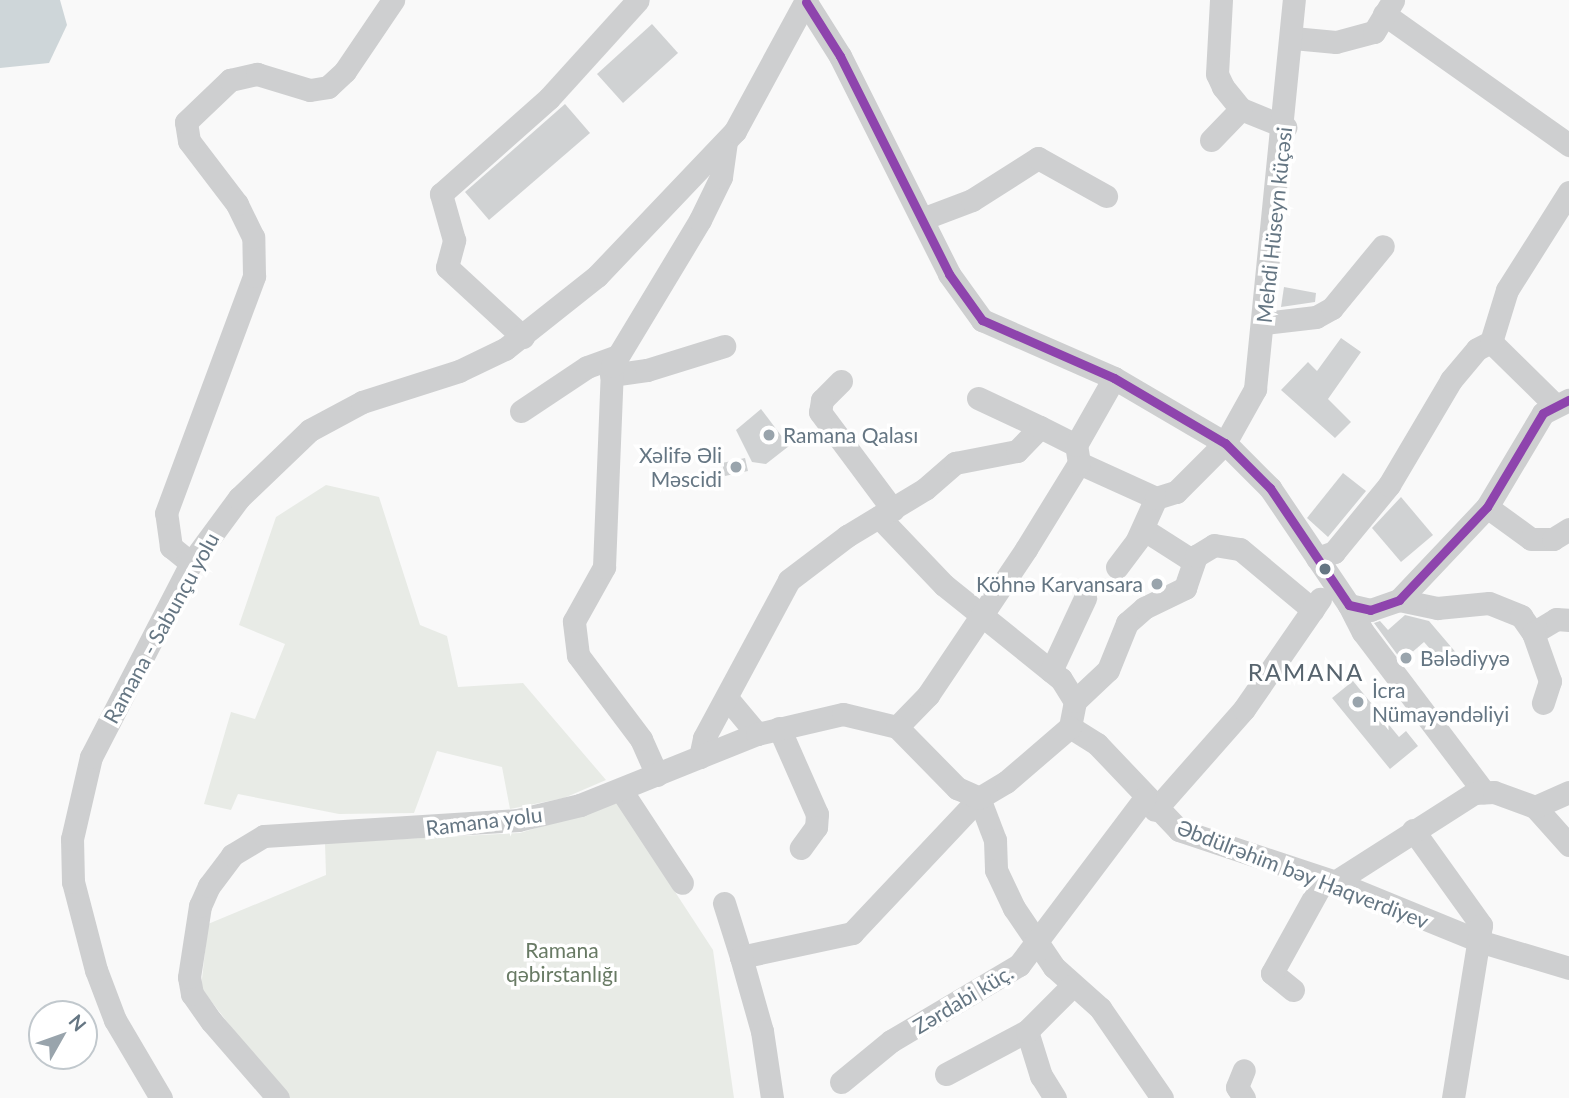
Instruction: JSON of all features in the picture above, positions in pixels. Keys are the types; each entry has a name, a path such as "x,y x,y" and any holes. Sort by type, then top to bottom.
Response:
{"street":[{"path":"191,563 171,547 166,513 254,276 253,237 237,204 188,141 186,122 230,80 257,74 310,90 328,87 345,71 393,0"},
{"path":"523,337 447,267 454,240 441,194 549,98 638,0"},
{"path":"1221,0 1217,74 1241,110 1285,127"},
{"name":"Mehdi Hüseyn küçəsi","path":"1156,498 1176,492 1225,443 1255,389 1285,127 1294,0"},
{"path":"806,1 840,56 949,274 989,326 1114,378 1225,443 1270,488 1320,584"},
{"name":"Ramana - Sabunçu yolu","path":"161,1098 115,1020 96,970 73,881 72,839 91,757 191,563 239,498 310,430 362,402 481,362 523,337 622,252 726,143 806,1"},
{"path":"1293,38 1336,42 1374,32 1388,7 1569,145"},
{"path":"1210,141 1241,110"},
{"path":"657,775 641,739 578,655 573,635 579,609 600,583 604,567 613,366 700,220 721,177 726,143"},
{"path":"922,219 972,200 1038,158 1106,196"},
{"path":"1320,584 1334,552 1381,494 1451,380 1477,349 1491,342 1507,290 1569,192"},
{"path":"1264,323 1315,317 1332,308 1383,246"},
{"path":"1193,561 1214,545 1233,546 1320,584 1349,605 1370,610 1399,600 1487,506 1527,436 1562,402 1491,342"},
{"path":"522,411 587,367 613,366 647,370 724,346"},
{"path":"1114,378 1078,454 981,614 928,695 897,727 957,788 979,798 995,840 996,870 1038,947 1072,986 1100,1008 1163,1098"},
{"path":"841,381 822,401 820,412 886,514 929,571 1051,671 1075,701"},
{"path":"978,398 1040,428 1078,454 1156,498 1143,529 1117,567"},
{"path":"700,757 699,748 789,580 955,463 1017,451 1040,428"},
{"path":"1487,506 1531,539 1553,539 1569,529"},
{"path":"1143,529 1193,561"},
{"path":"741,957 852,933 979,798 1006,782 1070,727 1075,701 1108,670 1127,623 1144,608 1185,588 1194,572 1193,561"},
{"name":"Zərdabi küç.","path":"841,1083 891,1041 997,982 1038,947 1150,804 1244,709 1320,584"},
{"path":"1051,671 1085,598"},
{"path":"1399,600 1437,608 1489,603 1521,616 1533,633 1550,681 1543,702"},
{"path":"1349,605 1370,642 1484,792"},
{"path":"1533,633 1556,620 1569,620"},
{"path":"727,698 768,731 817,814 816,827 801,848"},
{"name":"Ramana yolu","path":"278,1098 192,993 189,977 200,906 232,855 281,832 489,824 556,812 621,790 768,731 843,715 897,727"},
{"name":"Əbdülrəhim bəy Haqverdiyev","path":"1070,727 1097,744 1150,804 1190,835 1329,880 1482,942 1569,968"},
{"path":"621,790 682,883"},
{"path":"1293,990 1272,973 1329,880 1455,802 1484,792 1535,807 1569,845"},
{"path":"1535,807 1569,792"},
{"path":"1413,830 1477,917 1482,942 1453,1098"},
{"path":"724,903 762,1031 772,1098"},
{"path":"946,1074 1027,1031 1072,986"},
{"path":"1027,1031 1041,1076 1055,1098"},
{"path":"1244,1070 1237,1087 1244,1098"}],"green space":[{"path":"326,485 379,497 420,625 447,636 458,687 523,683 606,780 564,798 510,809 502,767 437,751 414,813 339,814 238,794 231,810 204,804 231,712 255,719 285,644 239,625 276,517"},
{"name":"Ramana qəbirstanlığı","path":"617,803 713,950 734,1098 286,1098 201,988 208,924 326,875 325,843 520,833"}],"shaded area":[{"path":"0,0 60,0 67,25 49,63 0,68"}],"building":[{"path":"652,24 678,53 623,103 597,74"},
{"path":"565,104 590,133 489,220 465,192"},
{"path":"1284,287 1316,293 1315,302 1281,307"},
{"path":"1341,338 1361,352 1328,399 1351,422 1335,438 1281,390 1308,362 1317,371"},
{"path":"761,409 789,446 766,464 752,462 736,430"},
{"path":"745,458 748,471 725,476 722,463"},
{"path":"1343,473 1366,491 1328,537 1307,518"},
{"path":"1401,497 1433,535 1401,562 1372,528"},
{"path":"1405,615 1429,621 1458,655 1445,666 1424,642 1402,661 1374,623 1380,621 1388,630"},
{"path":"1353,681 1399,737 1406,731 1418,746 1390,769 1332,698"}],"transit line":[{"path":"806,2 840,56 949,274 982,320 1114,378 1225,443 1270,488 1349,605 1370,610 1399,600 1487,507 1543,413 1569,400"}],"place":[{"name":"Ramana Qalası","path":"769,435"},
{"name":"Xəlifə Əli Məscidi","path":"736,467"},
{"name":"Köhnə Karvansara","path":"1157,584"},
{"name":"Bələdiyyə","path":"1406,658"},
{"name":"İcra Nümayəndəliyi","path":"1358,702"}],"district":[{"name":"RAMANA","path":"1306,672"}]}
